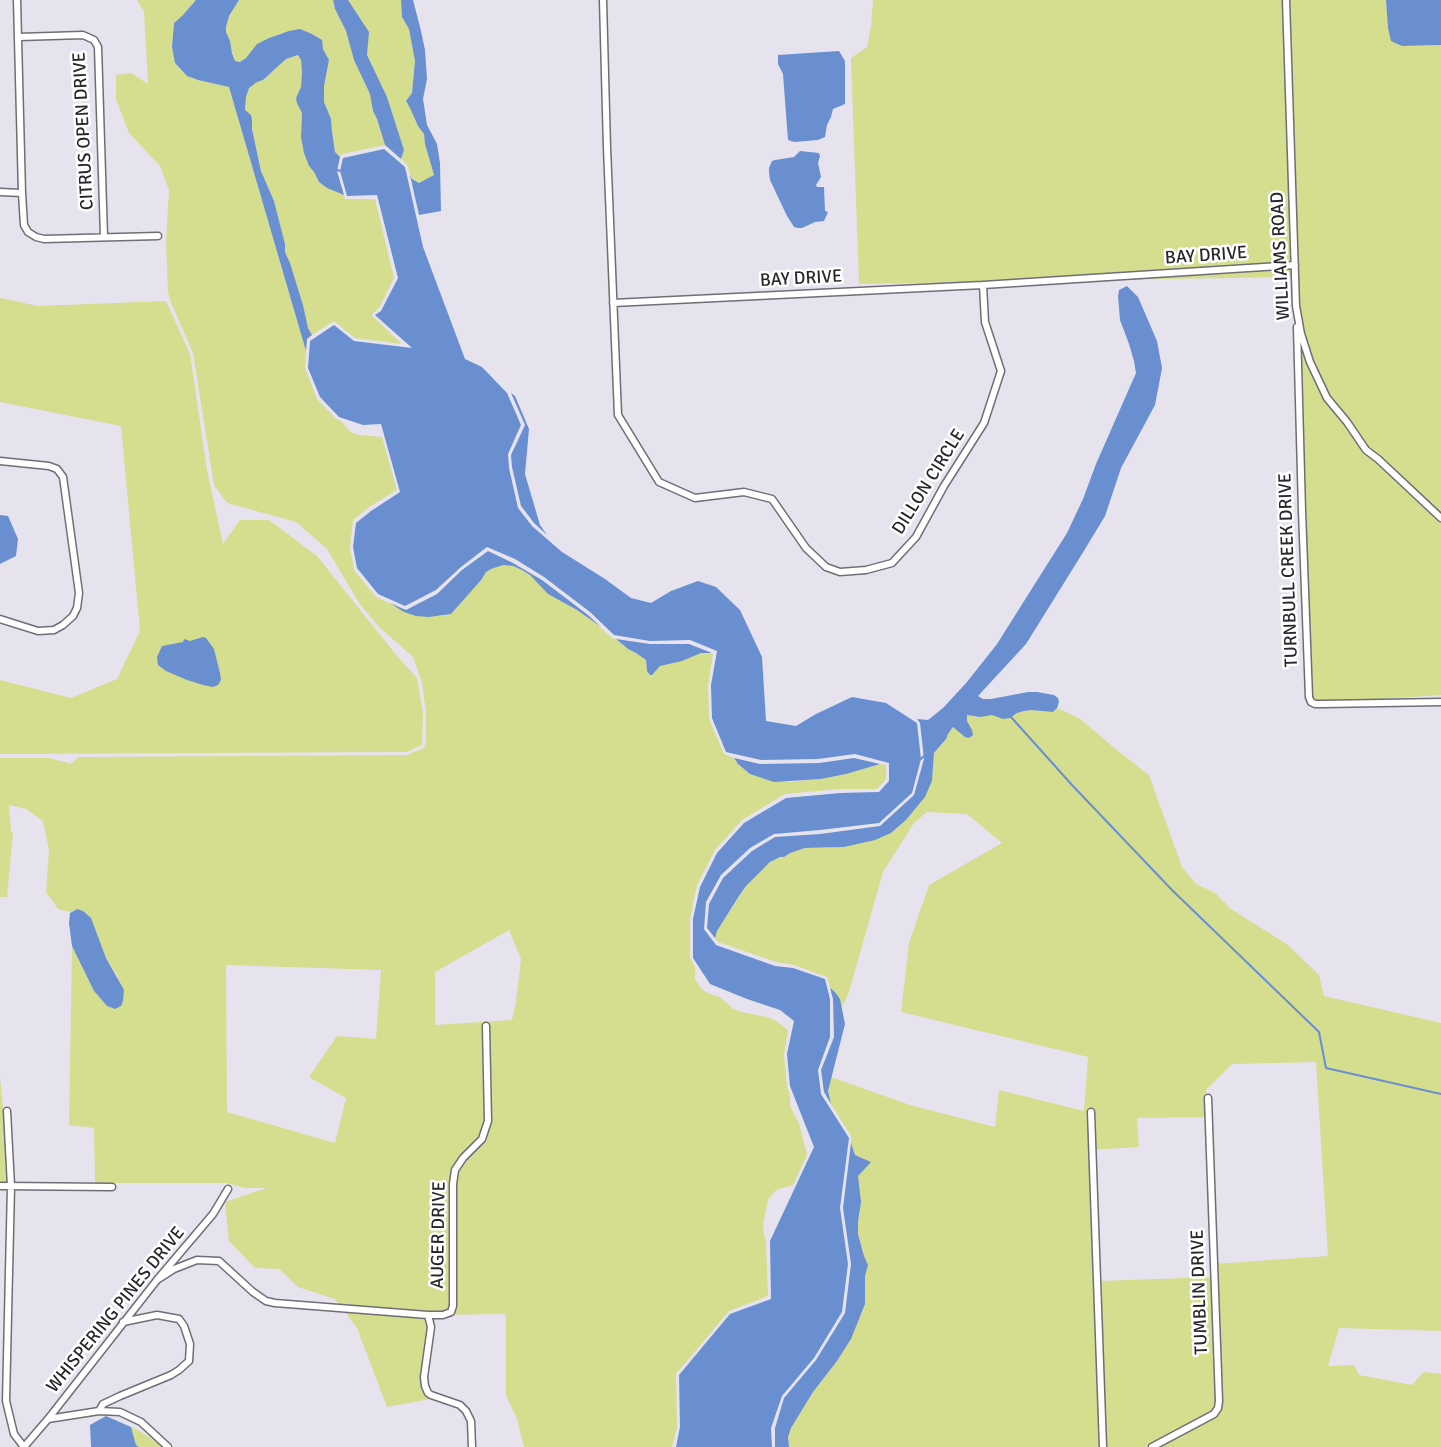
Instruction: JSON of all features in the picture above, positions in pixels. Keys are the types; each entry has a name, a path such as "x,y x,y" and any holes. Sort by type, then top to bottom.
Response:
{"street":[{"path":"17,0 22,193 24,225 28,232 44,239 158,236"},
{"path":"603,0 612,303"},
{"name":"WILLIAMS ROAD","path":"1286,0 1296,306 1301,334 1310,362 1327,398 1347,422 1366,450 1441,518"},
{"name":"CITRUS OPEN DRIVE","path":"19,37 83,35 94,40 98,47 104,237"},
{"path":"0,192 22,193"},
{"name":"BAY DRIVE","path":"612,303 983,285 1295,265"},
{"name":"DILLON CIRCLE","path":"612,303 614,309 618,416 659,482 695,498 744,492 772,499 806,548 826,567 840,572 848,572 866,570 892,563 916,537 944,486 984,424 1001,371 985,322 983,285"},
{"name":"TURNBULL CREEK DRIVE","path":"1296,306 1309,697 1311,702 1315,704 1441,702"},
{"path":"0,461 49,466 57,469 63,477 80,593 73,616 54,630 38,631 0,619"},
{"name":"AUGER DRIVE","path":"157,1280 197,1260 219,1261 253,1292 266,1301 275,1303 428,1315 443,1315 451,1312 453,1306 453,1184 456,1170 463,1158 482,1139 488,1121 486,1026"},
{"name":"TUMBLIN DRIVE","path":"1152,1447 1214,1414 1218,1408 1208,1098"},
{"path":"7,1111 11,1186 6,1401 14,1434 24,1447"},
{"path":"1091,1112 1102,1447"},
{"path":"0,1186 112,1188"},
{"name":"WHISPERING PINES DRIVE","path":"24,1447 157,1280 213,1214 228,1189"},
{"path":"99,1411 103,1404 171,1375 189,1361 190,1344 184,1326 179,1319 156,1315 123,1322"},
{"path":"428,1315 431,1327 425,1386 431,1395 460,1405 466,1411 472,1421 472,1447"},
{"path":"48,1419 99,1411 120,1412 141,1422 168,1447"}],"green space":[{"path":"137,0 196,0 174,23 172,47 175,63 187,76 229,87 306,351 305,368 317,399 351,432 358,435 382,437 397,490 369,507 353,520 350,547 354,570 376,597 416,616 451,614 486,572 503,565 513,566 530,575 548,594 577,610 612,638 646,660 646,666 652,675 660,666 701,653 713,654 708,685 709,719 724,754 734,758 750,774 789,782 821,779 880,764 886,765 886,779 877,789 840,789 785,794 742,820 715,850 697,885 690,918 690,958 695,967 695,979 707,993 720,997 732,1008 741,1012 767,1017 788,1030 784,1055 787,1087 790,1096 790,1106 799,1123 807,1155 793,1185 776,1190 768,1200 763,1224 766,1241 768,1296 729,1311 676,1374 677,1427 672,1447 524,1447 517,1419 506,1395 505,1314 436,1315 425,1365 430,1399 387,1407 357,1328 335,1299 298,1287 279,1269 255,1268 229,1241 225,1202 267,1188 245,1188 226,1183 95,1183 94,1128 69,1125 72,946 94,991 107,1006 115,1009 118,977 106,958 90,918 77,909 70,912 58,909 46,892 49,850 43,821 26,809 9,805 11,831 13,833 7,897 0,897 0,758 49,758 70,764 79,757 407,755 424,748 426,742 426,713 422,682 413,657 378,626 359,603 327,549 296,522 227,503 214,485 193,353 168,292 166,243 169,190 160,166 129,133 116,99 116,75 131,73 148,84 144,12","holes":["509,930 521,959 512,1020 435,1025 435,972","226,965 381,970 376,1039 337,1036 309,1077 346,1098 335,1143 227,1112"]},
{"path":"239,0 333,0 335,9 346,31 354,60 370,94 373,111 385,145 342,154 340,157 335,152 331,119 324,102 324,86 329,60 323,45 312,34 307,32 281,33 257,44 246,58 240,62 235,61 226,27 229,16"},
{"path":"348,0 401,0 402,17 409,29 415,60 412,93 406,101 424,134 434,175 419,183 412,179 407,165 401,159 404,150 387,97 367,55 368,32"},
{"path":"873,0 1386,0 1388,28 1402,46 1441,45 1441,695 1312,702 1293,277 859,284 851,58 867,47"},
{"path":"298,55 301,60 302,73 301,87 296,98 302,113 301,137 309,166 319,182 327,188 344,195 345,199 375,199 394,278 379,308 372,316 402,344 355,338 334,321 312,335 308,328 303,305 285,252 285,244 274,201 261,171 252,120 245,110 249,88 257,81 263,80 286,59"},
{"path":"0,298 38,306 166,301 190,354 207,470 223,544 240,520 269,520 317,556 397,656 417,678 423,713 422,745 407,752 0,754 0,680 71,698 117,679 140,631 121,426 0,402"},
{"path":"1057,708 1079,718 1149,775 1182,867 1196,884 1215,893 1231,909 1288,945 1319,975 1324,996 1441,1023 1441,1331 1339,1328 1328,1366 1354,1365 1359,1375 1412,1385 1424,1372 1441,1374 1441,1447 789,1447 788,1437 791,1428 813,1392 851,1339 865,1304 865,1276 868,1265 858,1234 860,1212 855,1155 851,1136 831,1104 828,1092 831,1077 910,1105 995,1127 999,1090 1084,1111 1088,1057 901,1012 909,943 929,885 1002,843 967,814 927,812 914,823 883,872 849,992 841,1009 840,999 830,988 827,977 718,942 715,934 746,886 764,867 775,859 805,848 829,848 868,841 891,833 896,829 925,797 932,781 934,753 954,726 965,737 972,730 967,721 967,714 975,717 992,715 1010,718 1017,713 1031,710 1053,712","holes":["1316,1062 1328,1256 1214,1264 1213,1277 1101,1281 1089,1150 1139,1147 1137,1118 1208,1117 1206,1090 1232,1064"]},
{"path":"0,1078 3,1107 7,1182 0,1182"},
{"path":"131,1427 164,1447 139,1447 136,1445"}],"water":[{"path":"196,0 239,0 229,16 226,27 235,61 240,62 246,58 257,44 269,38 300,29 322,40 323,49 329,60 324,86 324,102 331,119 335,152 340,157 337,171 344,195 327,188 319,182 309,166 304,153 301,137 302,113 296,98 301,87 302,73 301,60 298,55 286,59 263,80 249,88 246,97 245,110 251,115 261,171 274,201 285,244 285,252 303,305 308,328 312,335 307,339 306,351 229,87 187,76 175,63 172,47 174,23"},
{"path":"333,0 348,0 369,32 367,55 387,97 404,150 401,159 385,145 373,111 370,94 354,60 346,31 335,9"},
{"path":"401,0 413,0 421,31 425,50 427,79 423,99 427,125 437,144 440,163 441,211 419,215 410,175 412,179 419,183 434,175 424,134 406,101 412,93 415,61 409,29 402,17"},
{"path":"1386,0 1441,0 1441,45 1402,46 1391,41"},
{"path":"839,51 845,61 845,104 833,109 825,137 818,140 794,142 788,140 783,74 778,64 778,55"},
{"path":"384,149 405,167 423,247 465,359 482,367 507,393 521,425 508,454 509,468 518,508 532,526 562,552 631,598 651,603 671,591 698,581 716,587 740,610 762,657 766,721 796,726 852,697 886,703 917,723 921,759 912,793 879,823 774,834 750,848 721,875 706,902 704,929 716,945 775,966 793,968 825,979 830,999 830,1037 818,1070 821,1094 849,1138 840,1208 848,1264 842,1312 814,1358 782,1396 771,1428 772,1447 676,1447 680,1427 679,1375 730,1314 771,1299 770,1241 814,1147 790,1086 787,1054 794,1021 780,1010 710,984 693,958 693,919 700,887 717,853 744,823 786,798 840,793 879,792 889,781 889,763 855,754 818,759 761,760 726,752 712,718 711,685 717,651 690,640 650,641 614,635 590,612 544,577 515,559 487,547 436,590 405,606 378,594 357,568 353,547 356,523 400,492 381,424 363,425 339,417 320,397 308,368 310,341 334,325 354,341 412,348 375,315 381,311 398,278 377,195 347,196 340,171 343,158"},
{"path":"800,151 819,153 818,163 821,177 816,185 817,187 824,187 825,211 828,212 824,221 798,228 794,227 787,216 770,180 769,168 772,161 794,157"},
{"path":"1127,286 1138,297 1157,341 1162,368 1155,405 1121,468 1105,516 1082,554 1026,644 978,696 983,699 991,699 1037,692 1054,695 1058,698 1057,708 1053,712 1024,711 1010,718 1003,719 992,715 980,717 967,715 967,721 973,735 969,738 965,737 953,727 934,753 932,781 925,797 906,820 891,833 875,840 844,847 805,848 770,862 746,886 717,931 715,938 707,928 709,904 723,878 752,851 775,837 820,834 880,826 914,795 924,759 920,723 917,719 928,720 943,708 967,682 997,644 1067,533 1136,373 1129,344 1120,320 1119,290"},
{"path":"511,393 515,396 529,429 525,474 540,525 547,535 534,523 521,506 511,455 525,425"},
{"path":"0,515 8,516 18,539 16,556 0,564"},
{"path":"488,551 542,580 601,627 577,610 548,594 530,575 513,566 503,565 486,572 451,614 429,617 416,616 404,612 390,603 406,610 437,594 462,570"},
{"path":"203,637 206,638 214,649 221,680 218,685 213,687 187,680 166,671 158,665 157,657 162,646 183,642 184,639 190,641"},
{"path":"616,639 650,644 689,644 712,653 701,653 682,661 660,666 650,675 647,671 646,660"},
{"path":"734,758 760,764 819,763 854,758 880,764 821,779 774,782 750,774"},
{"path":"77,909 83,911 91,918 106,958 124,990 121,1006 115,1009 107,1006 94,991 72,946 69,923 70,913"},
{"path":"830,988 840,999 845,1024 828,1091 831,1104 824,1092 821,1070 834,1037 833,999"},
{"path":"851,1143 855,1155 871,1162 858,1176 861,1202 858,1234 868,1265 865,1276 865,1304 851,1339 813,1392 791,1428 788,1437 789,1447 775,1447 775,1428 784,1398 816,1360 845,1313 851,1264 843,1208"},
{"path":"106,1416 131,1427 136,1445 139,1447 91,1447 90,1425"}],"waterway":[{"path":"335,169 340,171"},
{"path":"1011,717 1072,785 1172,890 1319,1032 1326,1068 1441,1094"},
{"path":"921,759 925,755"}]}
